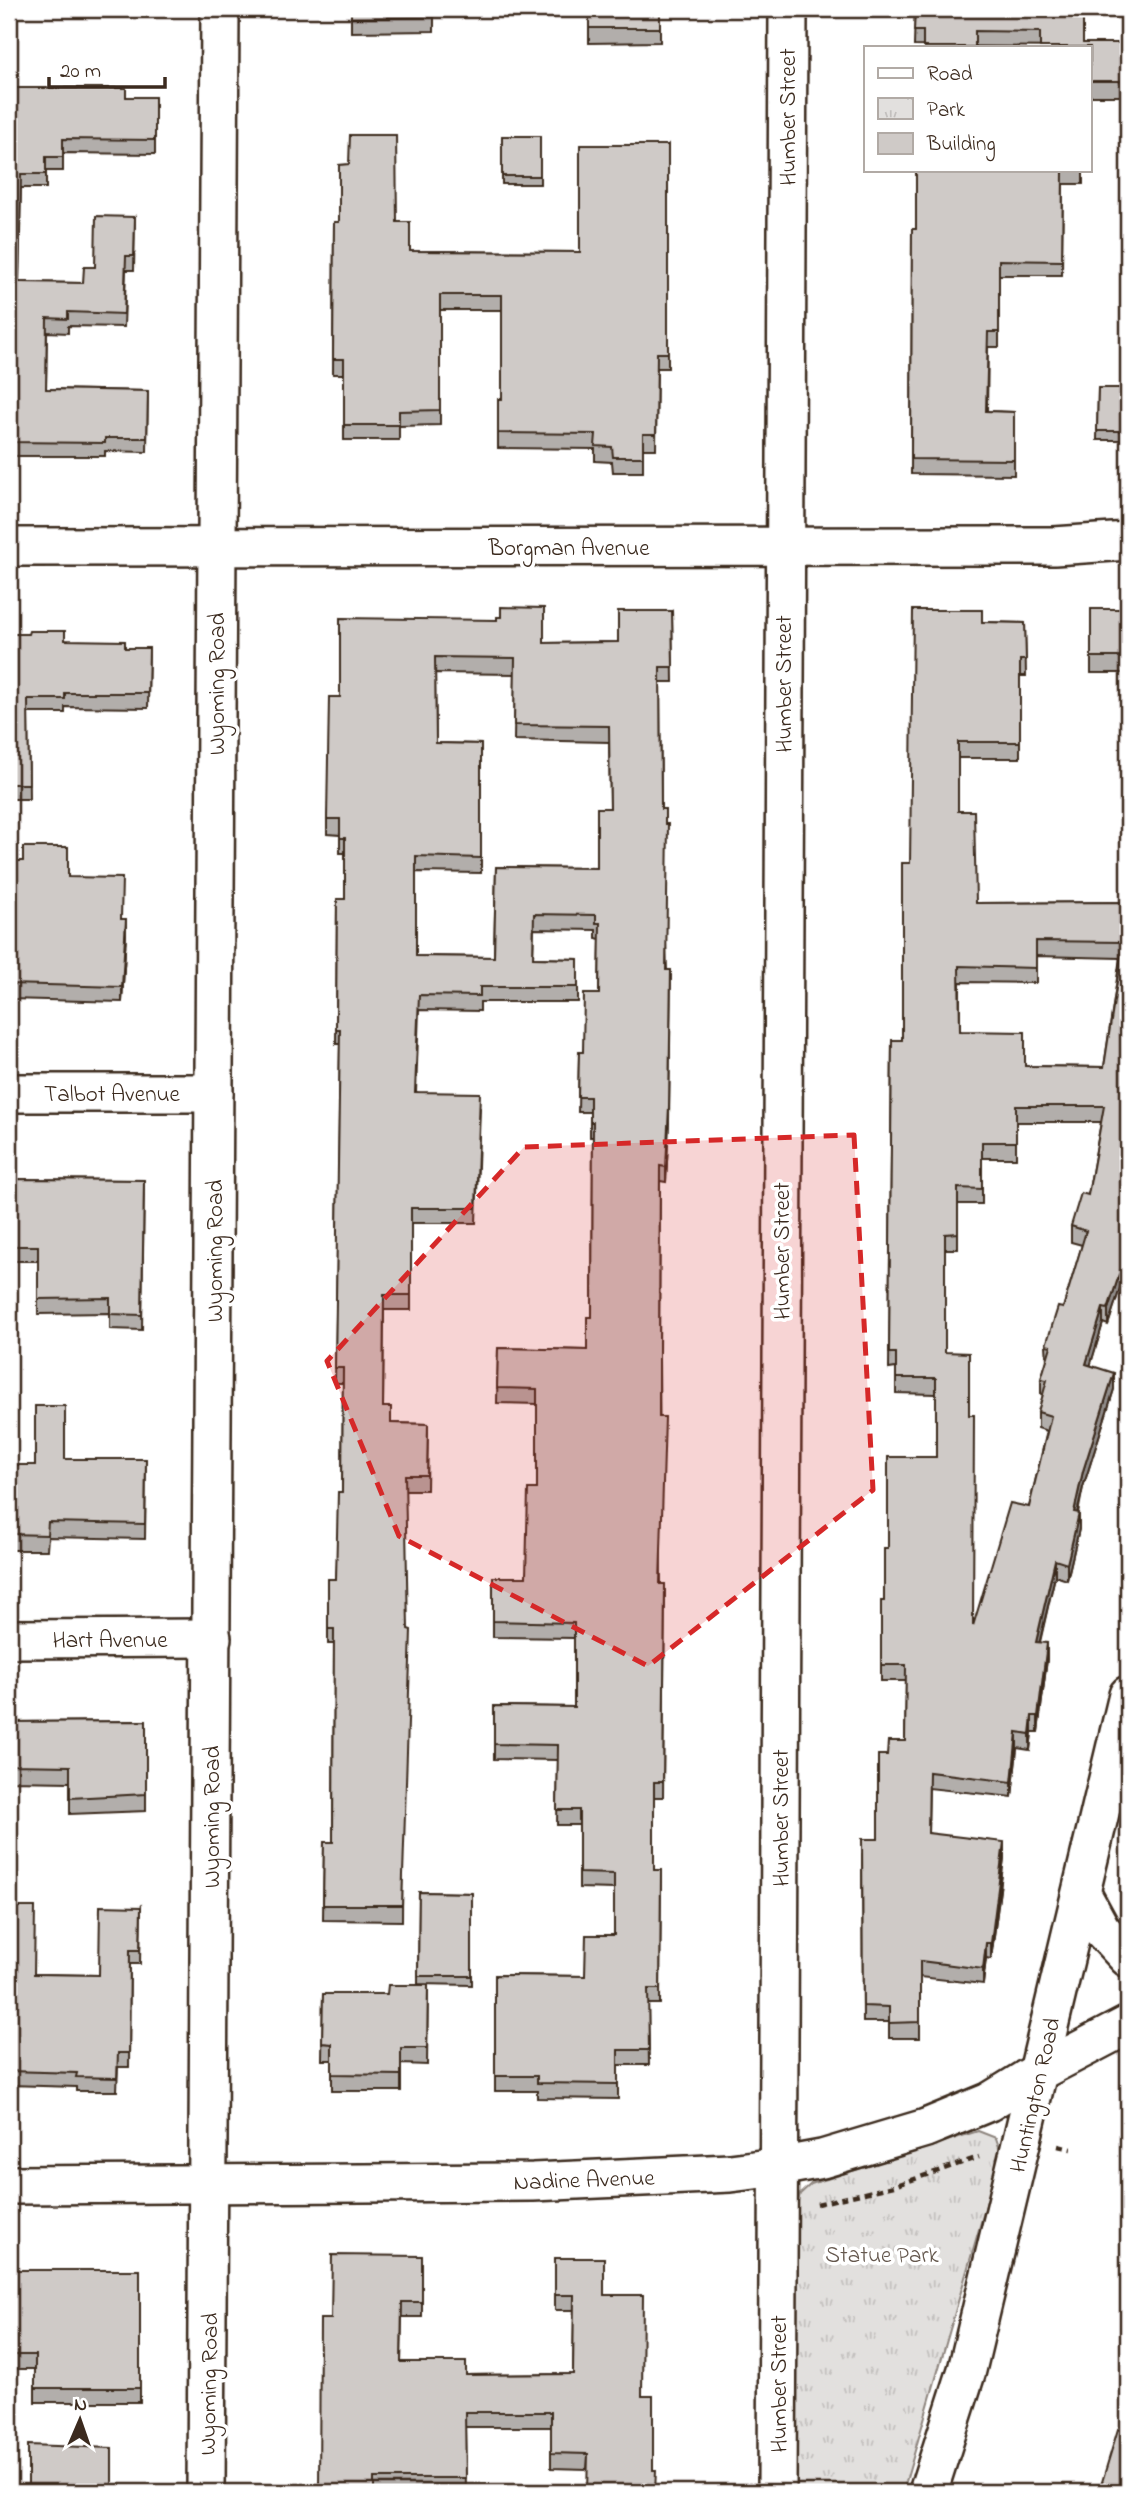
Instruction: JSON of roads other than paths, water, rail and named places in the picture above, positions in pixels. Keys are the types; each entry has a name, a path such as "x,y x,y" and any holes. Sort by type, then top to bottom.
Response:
{"street":[{"name":"Wyoming Road","path":"206,2492 210,2186 220,9"},
{"name":"Humber Street","path":"777,2492 788,9"},
{"name":"Borgman Avenue","path":"9,547 1054,546 1128,541"},
{"name":"Talbot Avenue","path":"9,1093 215,1093"},
{"name":"Hart Avenue","path":"9,1639 212,1638"},
{"name":"Huntington Road","path":"928,2492 967,2370 1019,2159 1036,2073 1083,1896 1128,1695"},
{"path":"1083,1896 1101,1930 1128,1958"},
{"name":"Nadine Avenue","path":"9,2185 210,2186 533,2182 730,2173 778,2167 822,2159 926,2127 989,2102 1036,2073 1128,2025"}],"park label":[{"name":"Statue Park","path":"882,2254"}]}
